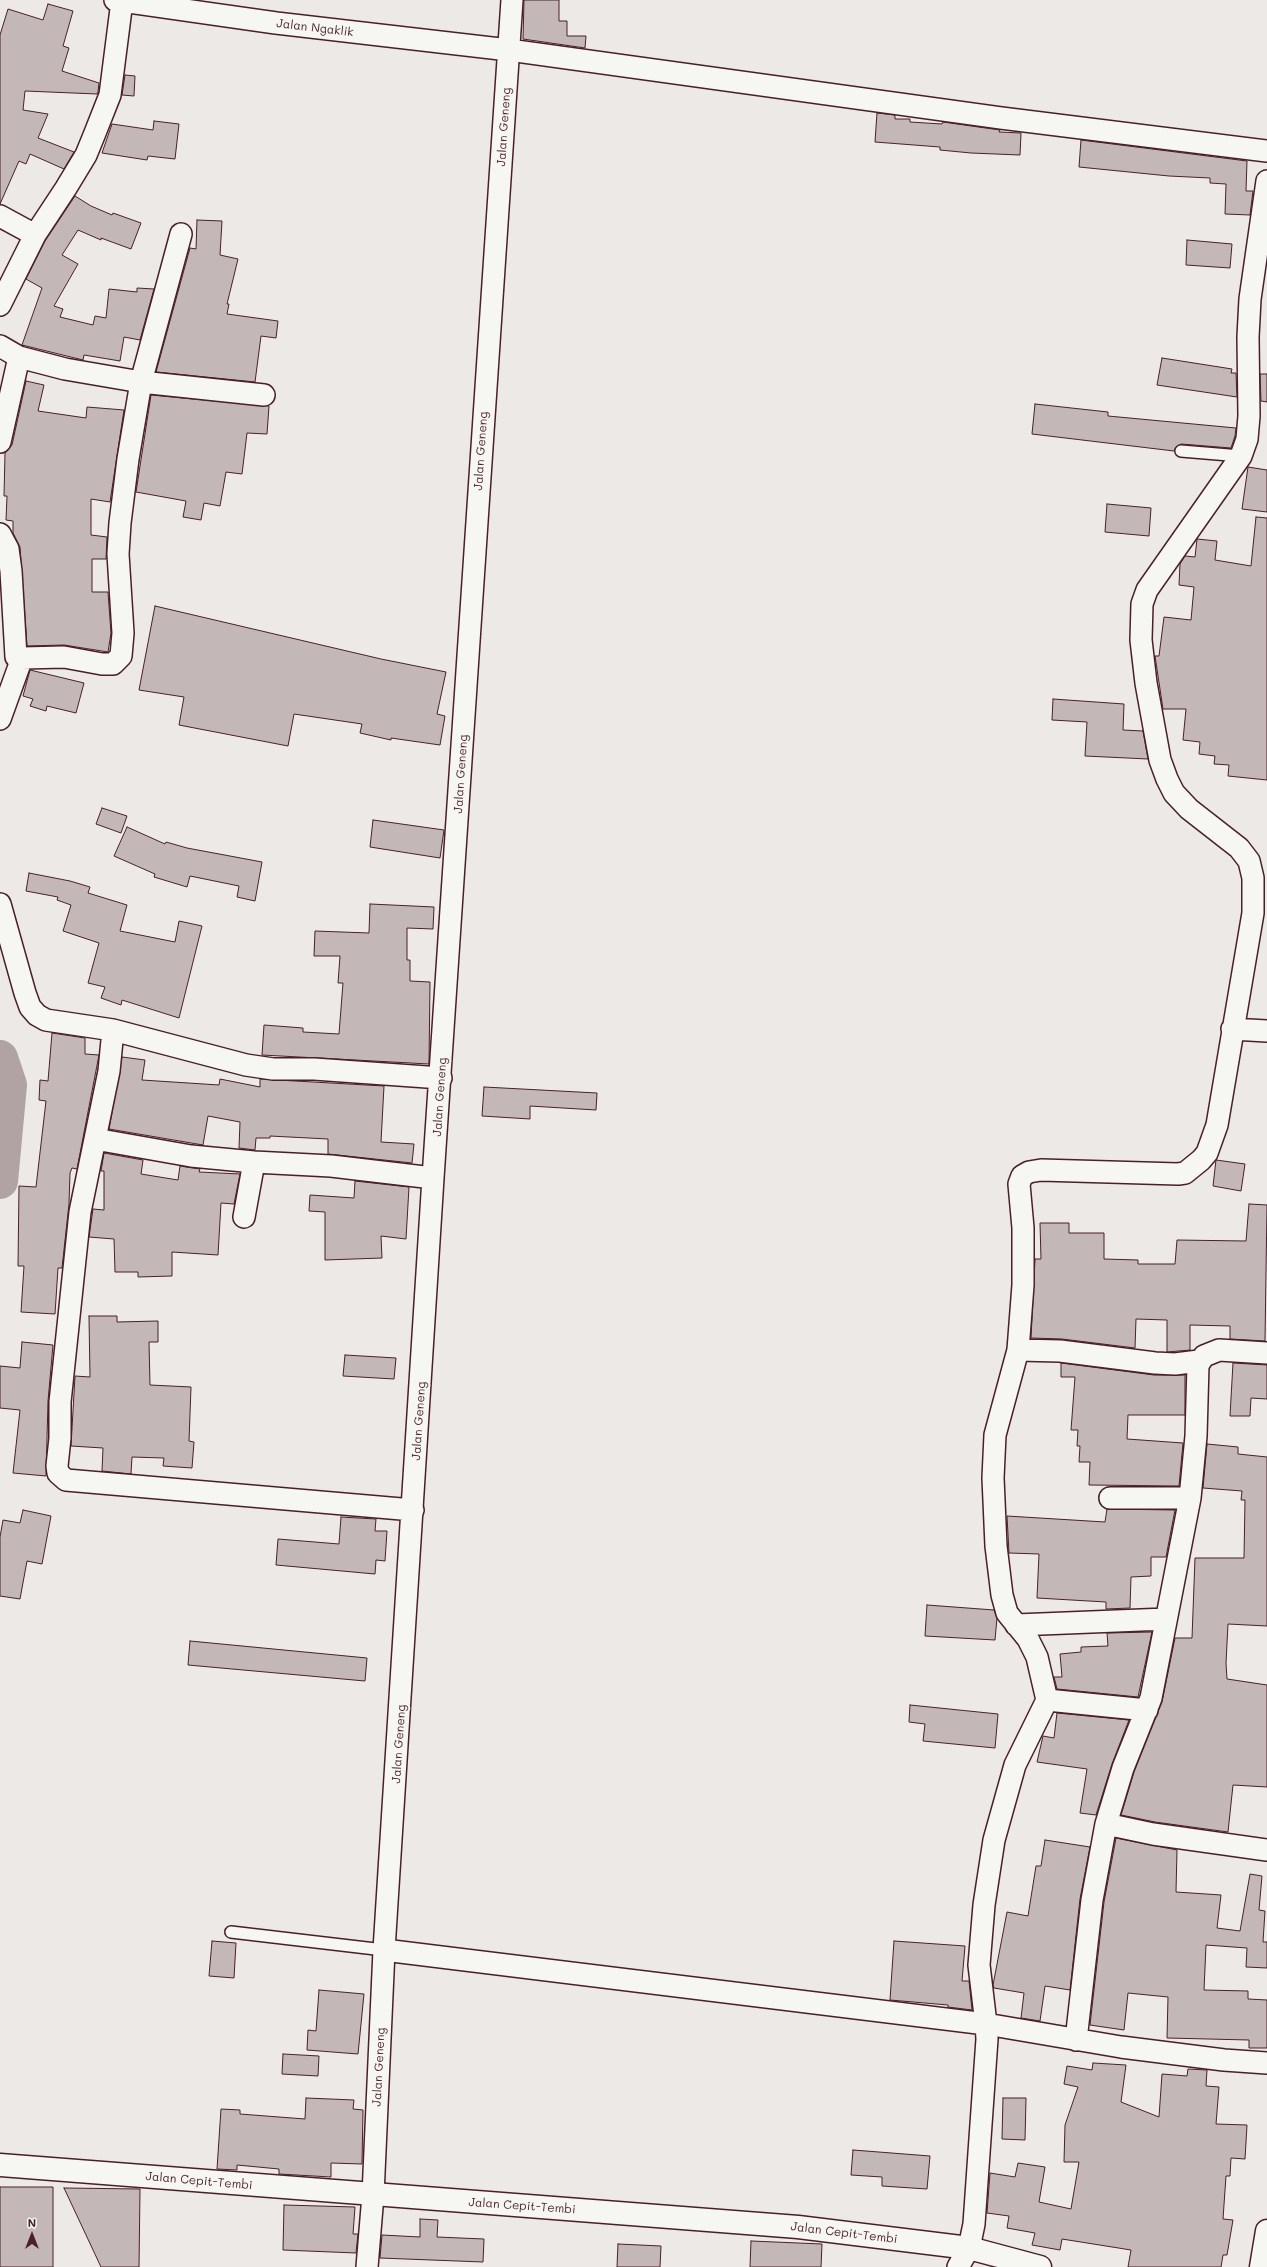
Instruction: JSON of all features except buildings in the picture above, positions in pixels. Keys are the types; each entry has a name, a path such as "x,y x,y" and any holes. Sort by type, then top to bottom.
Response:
{"main road":[{"name":"Jalan Cepit-Tembi","path":"0,2165 798,2227 969,2248 1040,2267"},
{"path":"1261,2267 1267,2231"}],"street":[{"name":"Jalan Geneng","path":"367,2267 373,2195 384,1950 433,1178 441,1078 512,0"},
{"name":"Jalan Ngaklik","path":"118,1 276,23 509,50 1001,118 1267,151"},
{"path":"0,305 35,235 86,155 110,95 118,1"},
{"path":"958,2267 969,2248 974,2224 987,2047 986,2024 979,1965 984,1905 994,1840 1015,1765 1047,1700 1037,1657 1028,1639 1007,1613 1002,1595 996,1546 993,1478 995,1435 1018,1350 1024,1256 1019,1184 1022,1176 1029,1172 1041,1170 1184,1173 1193,1168 1206,1153 1217,1125 1232,1029 1253,912 1254,878 1249,861 1239,848 1189,809 1174,793 1166,778 1160,760 1146,683 1141,640 1142,604 1147,590 1241,456 1248,428 1250,299 1267,181"},
{"path":"0,216 35,235"},
{"path":"12,657 64,657 102,664 112,664 120,656 123,632 118,554 120,523 128,460 141,382 182,234"},
{"path":"0,346 19,357 65,369 141,382 264,395"},
{"path":"0,442 19,357"},
{"path":"0,534 8,549 11,571 12,657 0,719"},
{"path":"0,904 30,1007 37,1015 46,1020 113,1030 253,1066 441,1078"},
{"path":"1232,1029 1267,1031"},
{"path":"113,1030 109,1071 85,1180 78,1231 60,1402 58,1473 66,1480 79,1482 413,1510"},
{"path":"95,1139 191,1156 254,1162 331,1166 433,1178"},
{"path":"244,1216 254,1162"},
{"path":"1018,1350 1060,1352 1175,1364 1199,1361 1209,1352 1218,1350 1267,1352"},
{"path":"1076,2040 1092,1900 1106,1824 1123,1768 1146,1710 1159,1661 1190,1498 1196,1436 1197,1373 1199,1361"},
{"path":"1110,1498 1190,1498"},
{"path":"1016,1625 1166,1619"},
{"path":"1047,1700 1146,1710"},
{"path":"1106,1824 1153,1834 1267,1850"},
{"path":"384,1950 986,2024 1076,2040 1224,2060 1267,2063"}],"lane":[{"path":"1180,452 1241,456"},
{"path":"231,1932 384,1950"}],"waterway":[{"path":"0,1058 9,1085 0,1181"}]}
